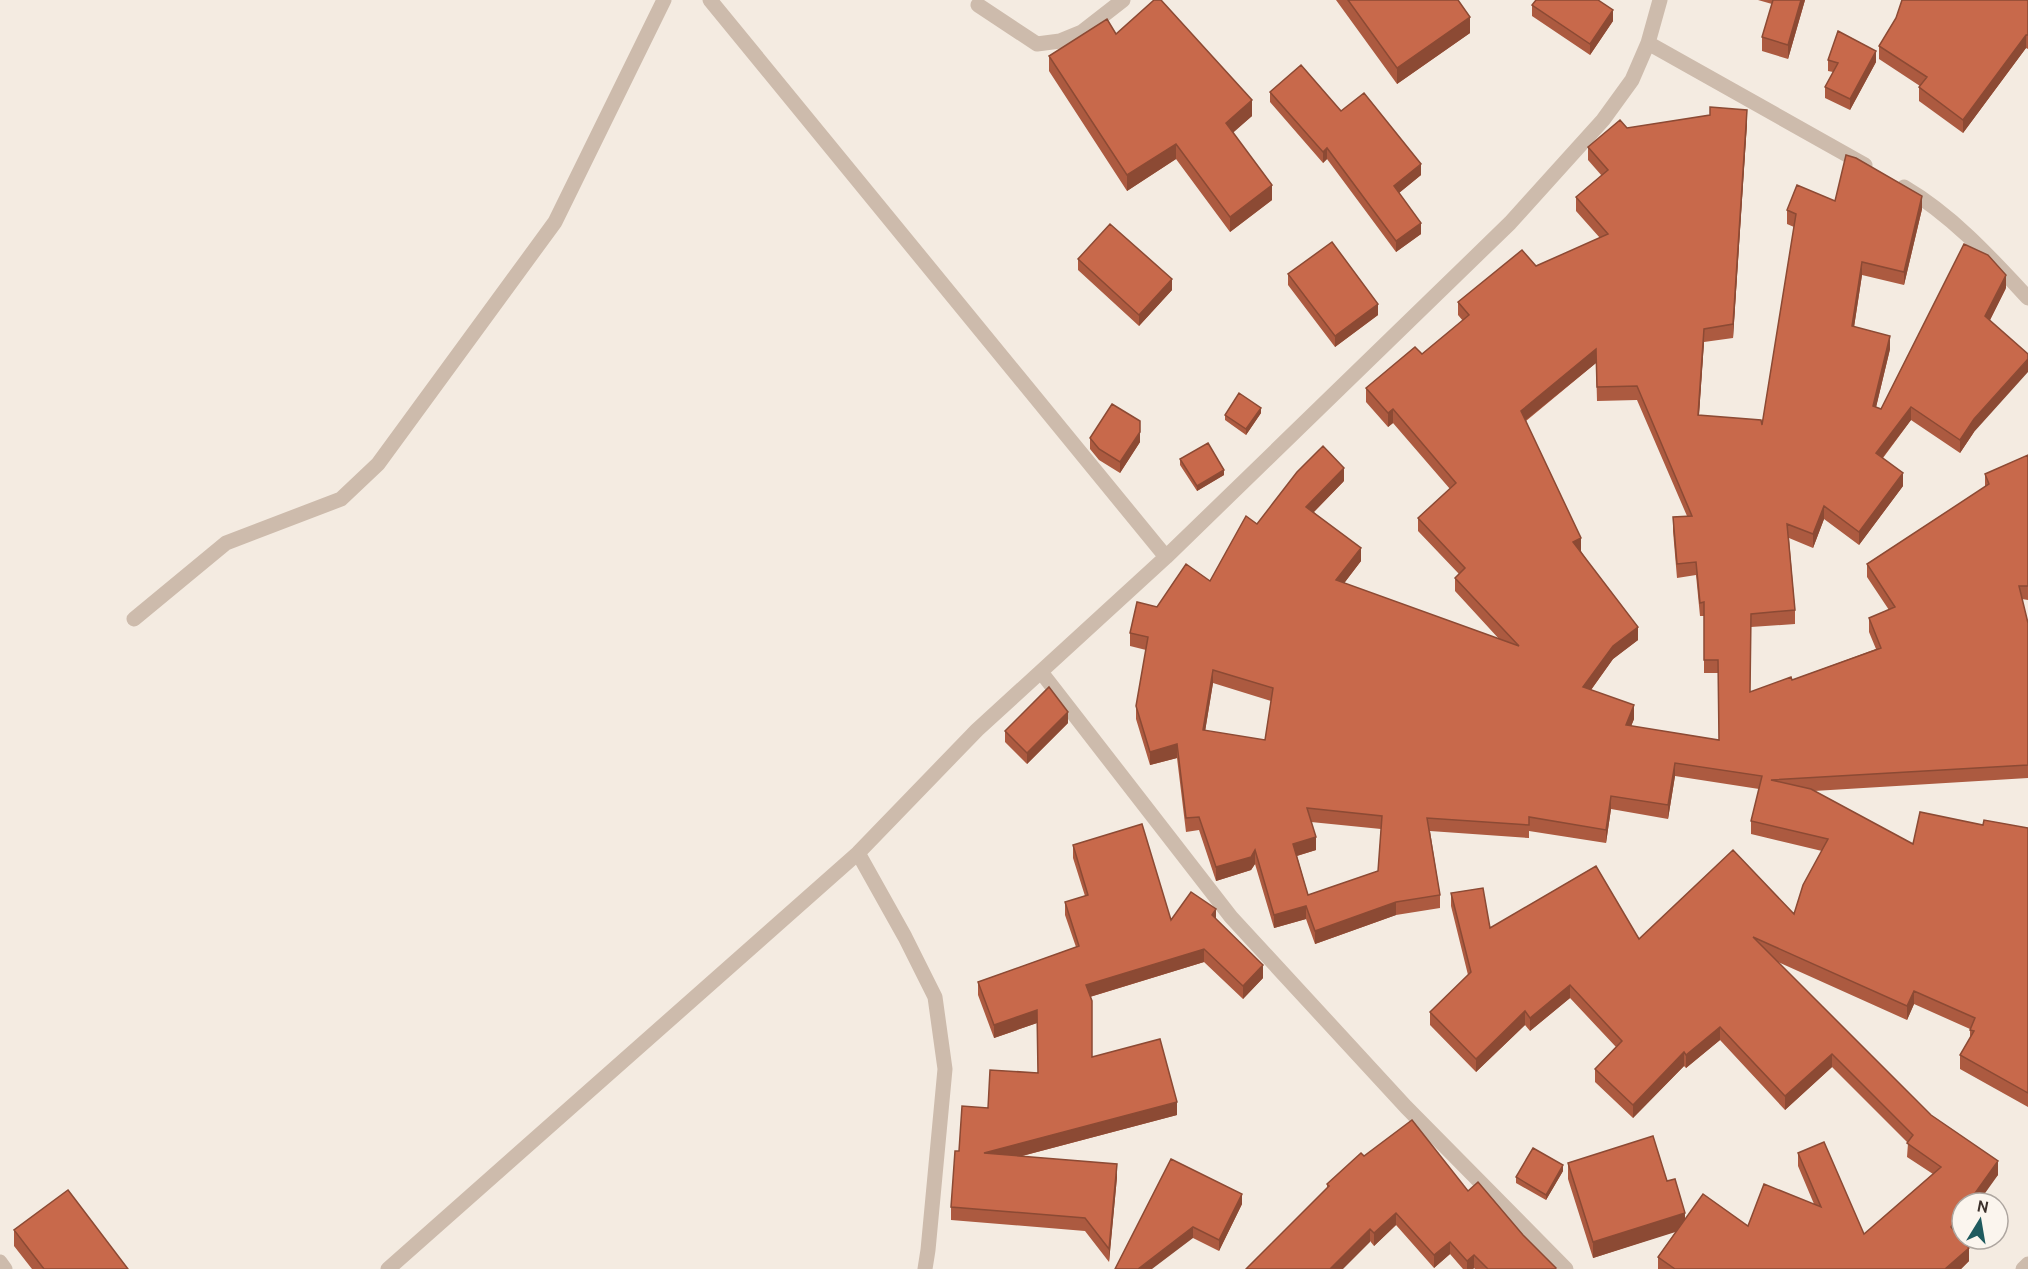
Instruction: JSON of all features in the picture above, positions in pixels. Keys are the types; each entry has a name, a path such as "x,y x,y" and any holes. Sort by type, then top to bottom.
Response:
{"street":[{"path":"134,619 226,543 341,499 378,464 555,222 664,0"},
{"path":"710,0 1166,557"},
{"path":"975,2 1037,44 1060,41 1082,32 1124,0"},
{"path":"388,1269 858,853 977,730 1166,557 1510,223 1603,120 1632,80 1648,43 1660,0"},
{"path":"1648,43 1874,170"},
{"path":"1893,181 1922,197 1982,248 2028,298"},
{"path":"1041,672 1231,917 1406,1107 1566,1269"},
{"path":"858,853 906,937 935,997 945,1068 925,1269"},
{"path":"0,1263 4,1269"},
{"path":"2023,1269 2028,1264"}],"building":[{"path":"1154,0 1161,0 1252,100 1226,123 1272,185 1230,217 1176,144 1127,175 1049,56 1107,19 1116,34"},
{"path":"1348,0 1458,0 1470,17 1397,68"},
{"path":"1536,0 1598,0 1613,10 1590,44 1532,5"},
{"path":"1773,0 1801,0 1788,45 1762,37"},
{"path":"1902,0 2028,0 2028,35 1963,120 1919,87 1927,77 1879,46 1896,18"},
{"path":"1838,31 1876,51 1850,99 1825,87 1838,63 1828,60"},
{"path":"1301,65 1341,111 1364,93 1421,164 1394,186 1421,223 1396,241 1327,148 1323,152 1270,92"},
{"path":"1710,107 1747,110 1733,324 1704,329 1698,415 1761,420 1762,425 1796,214 1787,210 1797,185 1835,201 1846,155 1856,158 1922,196 1904,272 1862,262 1852,326 1890,336 1873,406 1881,409 1964,244 1988,255 2006,275 1985,316 2028,354 2028,359 1974,419 1960,440 1911,407 1876,453 1903,473 1859,532 1824,506 1813,534 1787,524 1795,610 1751,614 1750,692 1791,677 1792,680 1881,648 1869,618 1895,607 1867,564 1989,484 1985,474 2028,455 2028,586 2019,586 2028,623 2028,765 1771,780 1811,789 1913,844 1920,812 1983,825 1984,820 2028,828 2028,1093 1960,1055 1974,1031 1970,1030 1975,1018 1914,991 1907,1006 1753,937 1931,1115 1998,1161 1977,1191 1950,1191 1950,1251 1966,1251 1945,1269 1675,1269 1658,1257 1703,1194 1748,1226 1764,1184 1821,1207 1798,1153 1824,1142 1864,1234 1941,1167 1907,1143 1913,1135 1832,1054 1785,1096 1720,1027 1686,1055 1684,1052 1633,1105 1595,1069 1622,1041 1570,985 1530,1018 1525,1011 1476,1059 1430,1012 1471,972 1451,893 1483,888 1490,928 1596,866 1639,939 1733,850 1794,914 1803,885 1828,839 1751,821 1762,776 1675,763 1668,805 1611,796 1606,830 1529,817 1529,825 1427,818 1440,895 1396,902 1315,931 1306,906 1274,915 1255,850 1251,857 1216,867 1199,817 1186,818 1177,744 1150,752 1136,706 1148,637 1130,633 1137,602 1157,607 1186,564 1210,581 1246,516 1257,524 1297,472 1323,446 1344,468 1306,507 1361,548 1336,580 1519,646 1455,578 1465,568 1418,518 1456,483 1393,409 1388,413 1366,388 1415,347 1422,354 1469,315 1458,302 1522,250 1536,266 1608,234 1576,197 1608,170 1588,147 1620,120 1627,128 1710,115","holes":["1596,349 1597,387 1637,386 1692,516 1673,517 1677,564 1696,562 1700,603 1704,602 1704,660 1718,660 1719,740 1626,725 1634,705 1583,687 1613,646 1638,627 1573,542 1581,538 1521,411","1213,670 1273,688 1265,740 1203,730","1307,808 1382,816 1378,871 1308,895 1293,844 1316,837"]},
{"path":"1110,224 1172,279 1139,315 1078,259"},
{"path":"1332,242 1378,304 1335,336 1288,274"},
{"path":"1239,393 1261,408 1246,429 1225,415"},
{"path":"1112,404 1140,421 1140,432 1120,462 1099,449 1090,438"},
{"path":"1208,443 1224,470 1197,486 1180,459"},
{"path":"1049,687 1068,712 1027,753 1005,731"},
{"path":"1142,824 1171,920 1191,892 1216,909 1212,915 1263,965 1243,986 1204,949 1086,985 1092,1001 1092,1057 1160,1039 1177,1102 984,1153 1117,1164 1109,1249 1085,1218 951,1207 955,1151 959,1151 962,1106 988,1108 990,1070 1038,1073 1037,1010 994,1025 978,982 1079,946 1065,902 1088,895 1073,845"},
{"path":"1412,1120 1468,1191 1478,1182 1555,1269 1488,1269 1474,1255 1467,1261 1450,1242 1434,1255 1396,1213 1374,1233 1370,1229 1330,1269 1246,1269 1329,1186 1327,1184 1361,1153 1364,1156"},
{"path":"1653,1136 1667,1181 1675,1179 1685,1213 1593,1242 1568,1163"},
{"path":"1533,1148 1563,1165 1546,1195 1516,1177"},
{"path":"1171,1159 1242,1194 1219,1240 1193,1227 1138,1269 1115,1269"},
{"path":"68,1190 128,1269 44,1269 14,1230"}]}
